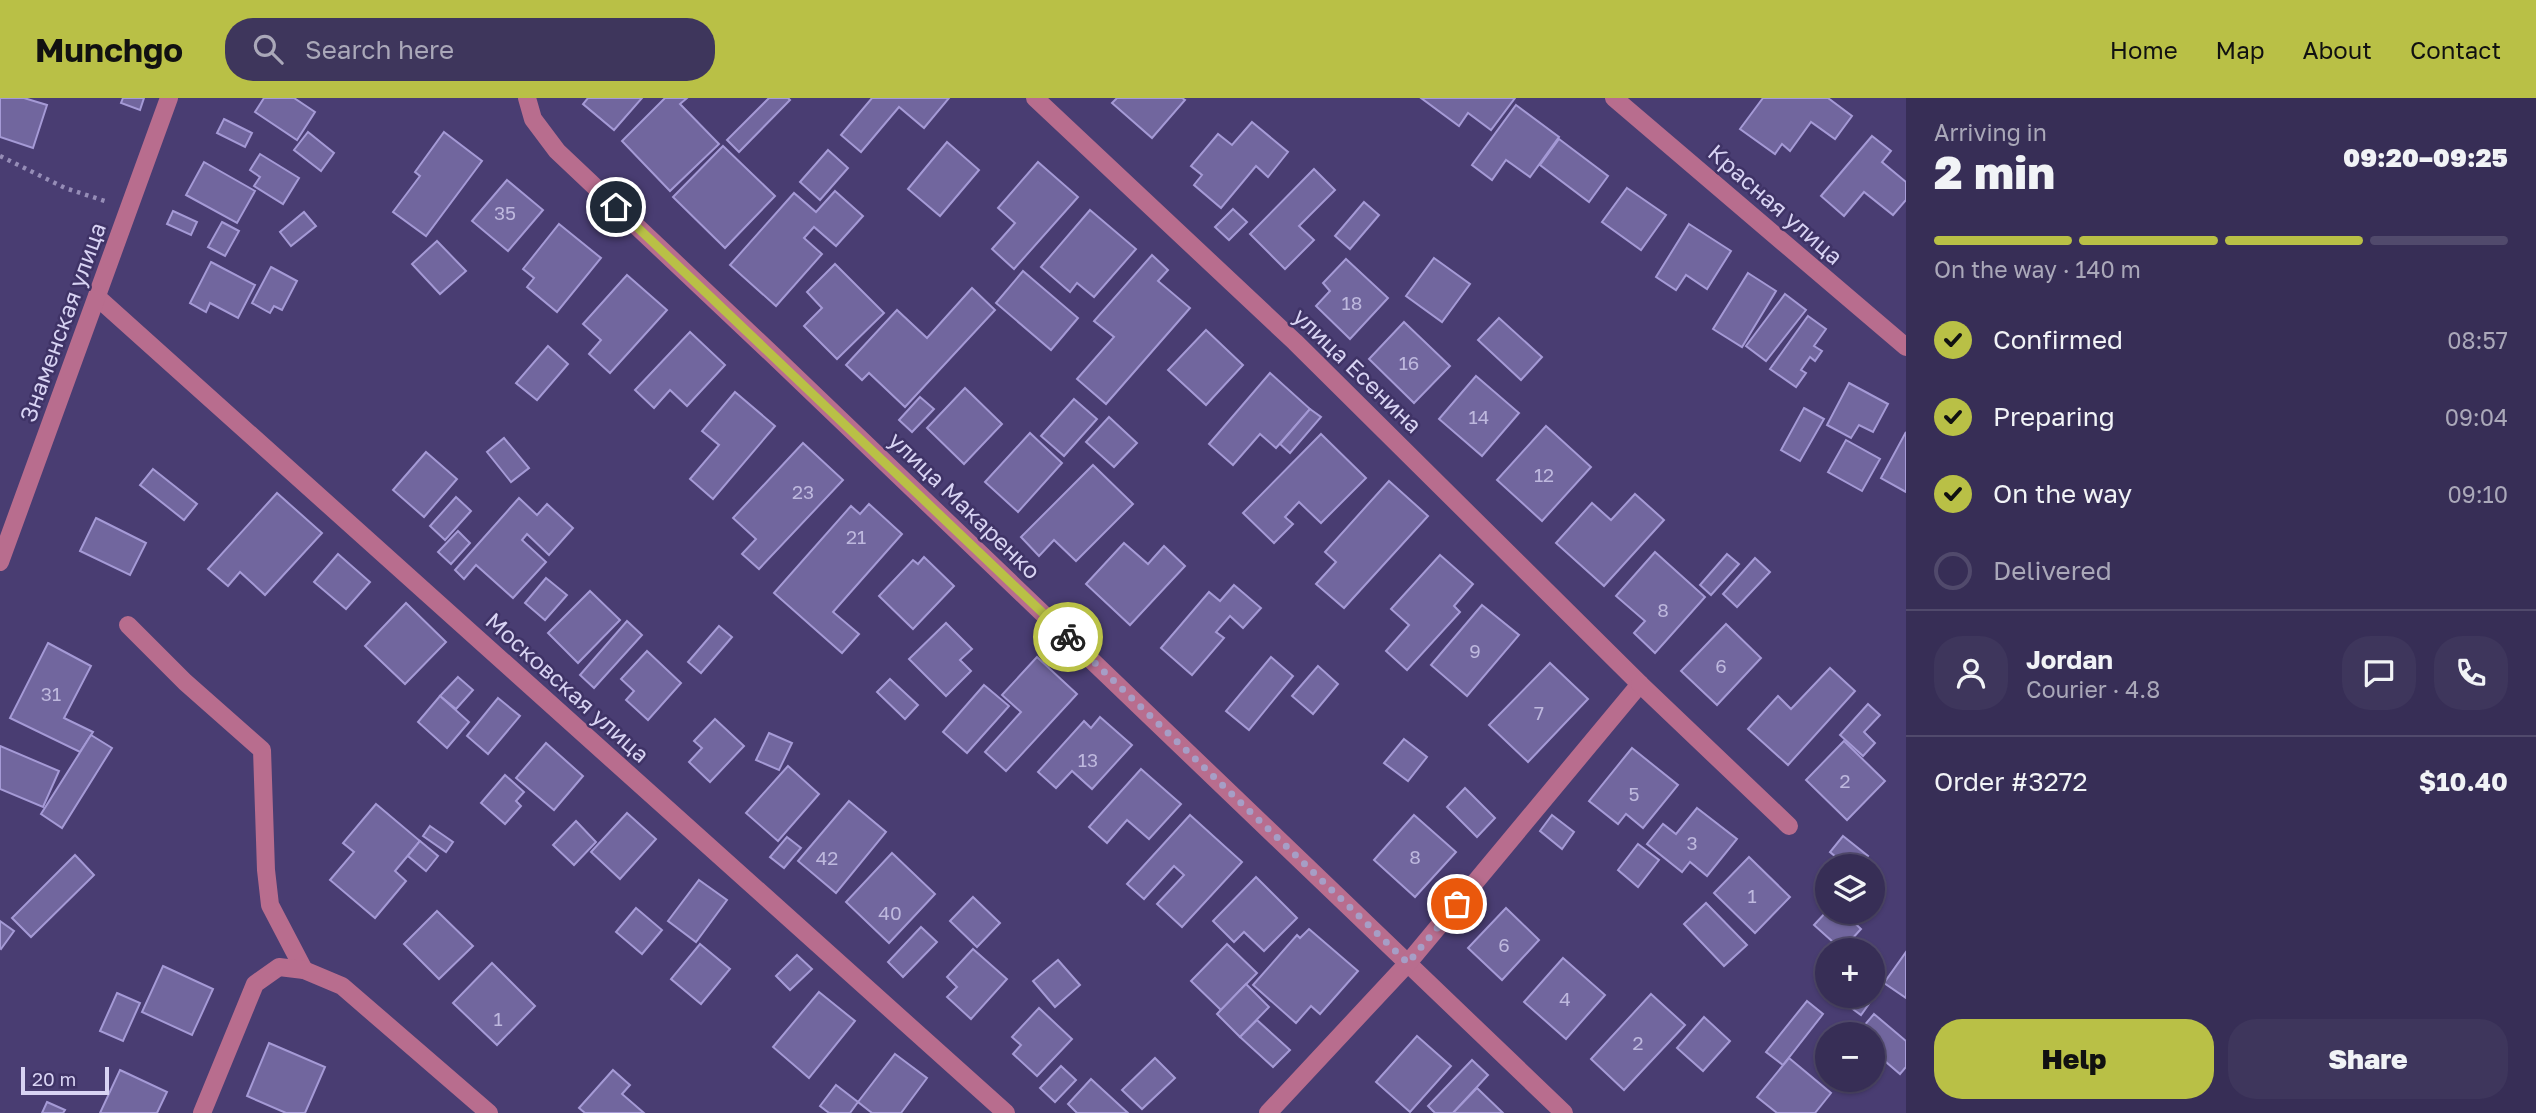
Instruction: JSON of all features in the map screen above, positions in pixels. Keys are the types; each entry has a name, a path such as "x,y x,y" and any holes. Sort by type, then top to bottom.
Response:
{"street":[{"name":"Знаменская улица","path":"0,562 169,98"},
{"name":"улица Макаренко","path":"527,98 533,119 557,151 1564,1113"},
{"name":"улица Есенина","path":"1035,98 1295,342 1640,684 1789,826"},
{"name":"Красная улица","path":"1614,98 1906,347"},
{"name":"Московская улица","path":"97,297 1006,1113"},
{"path":"128,625 185,682 262,750 266,870 270,905 304,970"},
{"path":"1268,1113 1408,963 1640,684"},
{"path":"202,1113 255,984 279,967 304,970 342,986 489,1113"}],"path":[{"path":"0,156 65,188 129,208"}],"building":[{"path":"0,98 24,98 47,105 33,148 0,137"},
{"path":"123,98 144,98 140,110 121,103"},
{"path":"264,98 294,98 315,112 297,140 255,112"},
{"path":"588,98 642,98 614,130 583,104"},
{"path":"665,98 687,98 680,104 719,144 670,191 622,141"},
{"path":"769,98 790,100 739,152 727,140"},
{"path":"872,98 949,98 924,128 899,107 861,152 841,135"},
{"path":"1117,98 1185,100 1152,138 1112,103"},
{"path":"1421,98 1515,98 1491,130 1468,113 1459,126"},
{"path":"1763,98 1828,98 1852,116 1835,139 1811,122 1790,151 1782,144 1775,154 1740,129"},
{"path":"1516,105 1559,137 1530,177 1506,160 1492,180 1472,165"},
{"path":"224,119 252,133 245,147 217,133"},
{"path":"1252,122 1288,152 1268,177 1256,166 1221,208 1194,185 1202,175 1191,166 1218,134 1232,145"},
{"path":"308,132 334,153 321,171 294,150"},
{"path":"444,132 482,161 426,236 393,212 420,176 415,172"},
{"path":"1872,136 1891,151 1882,162 1906,182 1906,200 1893,215 1864,192 1844,216 1821,196"},
{"path":"1559,139 1608,176 1589,202 1540,165"},
{"path":"947,142 979,170 940,216 908,189"},
{"path":"723,146 775,196 725,248 673,197"},
{"path":"828,150 848,168 820,200 800,182"},
{"path":"260,154 299,178 283,204 254,186 260,177 250,170"},
{"path":"204,162 255,191 237,223 186,195"},
{"path":"1038,162 1078,197 1014,269 992,249 1015,223 998,208"},
{"path":"1314,169 1335,190 1299,226 1314,240 1285,269 1250,234"},
{"path":"507,180 543,210 508,251 472,221"},
{"path":"1627,188 1666,215 1641,250 1602,222"},
{"path":"835,191 863,216 836,246 814,227 804,238 822,254 776,306 730,265 794,193 816,212"},
{"path":"1364,202 1379,215 1350,249 1335,236"},
{"path":"1233,209 1247,222 1229,240 1215,227"},
{"path":"1090,210 1136,249 1094,297 1077,283 1070,292 1041,267"},
{"path":"173,211 197,222 191,235 167,224"},
{"path":"304,212 316,226 291,246 280,232"},
{"path":"222,222 239,231 225,256 208,247"},
{"path":"559,224 601,258 557,312 527,287 534,278 523,269"},
{"path":"1689,224 1731,251 1707,289 1686,275 1676,290 1656,277"},
{"path":"437,241 466,271 440,294 412,264"},
{"path":"1152,255 1168,270 1158,281 1190,308 1106,404 1077,379 1114,337 1094,321"},
{"path":"1434,258 1470,284 1442,322 1406,296"},
{"path":"1346,259 1388,298 1350,339 1316,306 1330,291 1323,283"},
{"path":"211,262 255,285 238,318 210,303 206,312 190,303"},
{"path":"835,264 884,313 837,359 804,326 822,308 807,292"},
{"path":"271,267 297,281 282,310 274,306 270,313 252,303"},
{"path":"1023,271 1078,318 1051,350 996,303"},
{"path":"1748,273 1776,291 1742,347 1713,329"},
{"path":"627,275 667,310 610,373 589,354 601,340 583,324"},
{"path":"972,288 995,310 905,407 869,373 862,380 846,365 897,310 927,338"},
{"path":"1785,294 1806,310 1766,361 1746,346"},
{"path":"1808,316 1826,329 1814,346 1822,351 1815,361 1810,357 1801,370 1806,373 1796,387 1770,369"},
{"path":"1499,318 1542,357 1521,380 1478,340"},
{"path":"1404,322 1450,366 1414,403 1369,359"},
{"path":"1206,330 1243,365 1206,405 1168,370"},
{"path":"690,332 725,365 687,406 670,390 654,408 635,390"},
{"path":"548,346 568,364 537,400 516,383"},
{"path":"1270,373 1310,409 1276,448 1260,434 1233,465 1209,444"},
{"path":"1476,376 1519,413 1482,456 1439,419"},
{"path":"1849,383 1888,404 1873,432 1859,425 1851,438 1827,425"},
{"path":"965,388 1002,424 964,464 927,428"},
{"path":"735,392 775,426 713,499 690,479 719,445 702,431"},
{"path":"920,397 934,409 912,432 899,420"},
{"path":"1074,399 1097,419 1064,456 1041,436"},
{"path":"1804,408 1824,419 1800,461 1781,450"},
{"path":"1310,409 1321,417 1290,453 1280,444"},
{"path":"1109,417 1137,443 1114,467 1086,442"},
{"path":"1546,426 1591,467 1542,521 1497,480"},
{"path":"1906,432 1906,492 1881,478"},
{"path":"1030,433 1062,463 1018,512 985,482"},
{"path":"1321,434 1366,478 1321,523 1299,502 1285,517 1293,524 1274,543 1243,513"},
{"path":"504,438 529,468 511,482 487,452"},
{"path":"1846,440 1880,459 1862,491 1828,472"},
{"path":"803,443 843,480 759,569 742,554 756,539 733,518"},
{"path":"426,452 457,479 424,517 393,490"},
{"path":"1093,465 1133,504 1076,561 1054,540 1039,556 1021,537"},
{"path":"153,469 197,504 184,520 140,485"},
{"path":"1389,481 1428,516 1344,608 1316,584 1336,562 1325,552"},
{"path":"277,493 322,533 265,595 240,572 228,586 208,569"},
{"path":"1635,494 1664,520 1604,586 1556,543 1592,503 1611,520"},
{"path":"456,497 471,511 445,540 430,526"},
{"path":"519,498 537,515 547,504 573,528 549,555 527,534 522,540 546,562 513,598 476,565 464,579 455,570"},
{"path":"869,504 902,534 833,612 859,634 842,653 774,593 851,506 860,514"},
{"path":"96,518 146,543 130,575 80,551"},
{"path":"458,531 470,543 451,564 438,552"},
{"path":"1124,543 1148,564 1164,546 1185,566 1130,625 1086,584"},
{"path":"1655,552 1705,597 1655,653 1634,633 1645,621 1616,596"},
{"path":"338,554 370,582 346,609 314,582"},
{"path":"1727,554 1739,564 1711,595 1700,585"},
{"path":"1440,555 1473,584 1454,606 1460,612 1407,670 1386,651 1409,625 1391,609"},
{"path":"924,557 954,586 913,629 879,596 913,560 918,564"},
{"path":"1755,558 1770,572 1737,607 1723,594"},
{"path":"546,578 567,595 545,620 525,603"},
{"path":"1234,585 1261,608 1243,628 1230,616 1216,632 1224,638 1192,675 1161,648 1209,592 1220,601"},
{"path":"590,591 620,620 578,663 548,633"},
{"path":"406,603 446,642 405,684 365,646"},
{"path":"1482,605 1519,635 1467,696 1431,665"},
{"path":"627,621 642,635 594,688 580,675"},
{"path":"946,623 972,649 960,660 971,671 946,696 909,659"},
{"path":"1726,624 1761,658 1717,705 1681,671"},
{"path":"719,626 732,637 701,673 688,662"},
{"path":"48,643 91,666 64,718 93,732 80,752 10,718"},
{"path":"647,651 681,683 648,720 626,700 634,691 621,679"},
{"path":"1037,657 1077,694 1006,771 985,752 1021,712 1002,695"},
{"path":"1271,657 1293,676 1249,730 1226,711"},
{"path":"1550,663 1588,699 1528,762 1489,725"},
{"path":"1318,666 1338,684 1313,714 1292,696"},
{"path":"1830,668 1855,691 1788,765 1748,729 1778,696 1791,709"},
{"path":"458,677 473,690 456,709 440,696"},
{"path":"890,679 918,705 905,719 877,692"},
{"path":"984,685 1009,706 967,753 943,732"},
{"path":"440,696 469,722 447,748 418,722"},
{"path":"498,698 520,716 488,754 467,736"},
{"path":"1868,704 1880,715 1864,732 1875,743 1863,756 1840,735"},
{"path":"1100,717 1132,745 1092,789 1072,771 1056,788 1038,772 1084,721 1091,728"},
{"path":"715,719 744,746 710,782 689,762 702,748 694,741"},
{"path":"769,733 792,743 779,770 756,760"},
{"path":"91,735 112,748 62,828 41,814"},
{"path":"1404,739 1427,757 1408,781 1384,763"},
{"path":"1844,741 1885,781 1847,820 1806,780"},
{"path":"546,743 583,776 554,810 516,778"},
{"path":"0,746 59,771 43,807 0,789"},
{"path":"1632,748 1678,785 1643,828 1626,814 1618,824 1589,801"},
{"path":"788,766 819,794 778,841 746,813"},
{"path":"1141,769 1181,804 1149,839 1127,820 1107,843 1089,827"},
{"path":"505,775 524,792 516,801 521,806 505,824 481,803"},
{"path":"1465,788 1495,818 1477,837 1447,807"},
{"path":"849,801 886,832 836,893 798,861"},
{"path":"376,804 420,841 395,871 406,881 375,918 330,880 354,852 343,843"},
{"path":"1697,808 1737,839 1707,876 1690,862 1682,872 1647,844 1663,824 1676,834"},
{"path":"627,813 656,839 620,879 591,852"},
{"path":"1190,815 1242,862 1182,927 1157,904 1184,875 1174,866 1144,899 1127,884"},
{"path":"1414,815 1456,852 1415,897 1374,860"},
{"path":"1552,815 1574,832 1562,849 1540,831"},
{"path":"576,821 596,842 574,865 553,845"},
{"path":"430,826 453,842 446,852 423,836"},
{"path":"1843,836 1866,854 1832,854 1830,852"},
{"path":"787,837 801,848 784,868 770,857"},
{"path":"420,841 438,856 426,871 408,856"},
{"path":"1638,844 1659,860 1638,887 1618,870"},
{"path":"892,853 935,894 889,943 846,902"},
{"path":"75,855 94,875 31,937 12,918"},
{"path":"1749,857 1790,897 1755,933 1714,893"},
{"path":"1256,877 1297,918 1264,951 1244,932 1234,942 1213,921"},
{"path":"699,880 727,900 696,942 668,921"},
{"path":"973,897 1000,923 977,947 950,921"},
{"path":"1706,903 1747,945 1724,966 1684,924"},
{"path":"636,908 662,930 642,954 616,932"},
{"path":"1506,908 1539,940 1502,980 1468,948"},
{"path":"437,911 473,946 439,979 404,944"},
{"path":"0,921 14,931 1,949 0,948"},
{"path":"1856,924 1861,929 1853,938 1829,938 1814,925"},
{"path":"921,927 937,942 903,977 888,962"},
{"path":"1309,929 1358,971 1320,1014 1311,1006 1296,1023 1253,985 1297,935 1300,938"},
{"path":"700,944 730,969 701,1004 671,979"},
{"path":"1227,944 1257,973 1221,1010 1191,981"},
{"path":"973,949 1007,979 971,1019 947,997 957,987 947,977"},
{"path":"1906,952 1906,998 1885,982"},
{"path":"797,955 812,969 790,990 776,976"},
{"path":"1563,958 1605,995 1566,1039 1524,1002"},
{"path":"1058,960 1080,985 1055,1007 1033,981"},
{"path":"492,963 535,1006 497,1045 453,1003"},
{"path":"163,966 213,989 192,1035 142,1012"},
{"path":"1246,984 1269,1007 1240,1037 1217,1014"},
{"path":"819,992 855,1021 809,1078 773,1047"},
{"path":"117,993 140,1003 123,1041 100,1031"},
{"path":"1651,994 1685,1025 1624,1090 1591,1059"},
{"path":"1807,1001 1823,1014 1783,1065 1766,1052"},
{"path":"1039,1008 1072,1039 1037,1076 1013,1054 1021,1045 1012,1037"},
{"path":"1851,1008 1866,1008 1861,1015"},
{"path":"1874,1014 1883,1022 1867,1022"},
{"path":"1704,1017 1730,1041 1703,1071 1677,1048"},
{"path":"1257,1020 1290,1050 1273,1067 1240,1037"},
{"path":"1885,1023 1906,1041 1906,1067 1900,1074 1885,1061"},
{"path":"1417,1036 1451,1066 1410,1112 1376,1082"},
{"path":"269,1043 325,1067 305,1113 286,1113 247,1096"},
{"path":"895,1054 927,1078 901,1113 872,1113 858,1102"},
{"path":"1155,1058 1175,1078 1142,1109 1122,1090"},
{"path":"1789,1058 1815,1080 1815,1092 1831,1093 1815,1113 1777,1113 1757,1097"},
{"path":"1472,1060 1488,1075 1453,1113 1435,1113 1428,1106"},
{"path":"1061,1066 1076,1080 1055,1102 1040,1088"},
{"path":"120,1070 167,1092 157,1113 100,1113"},
{"path":"613,1070 630,1085 622,1094 644,1113 585,1113 579,1108"},
{"path":"1091,1079 1128,1113 1077,1113 1068,1104"},
{"path":"836,1085 858,1102 850,1113 829,1113 820,1106"},
{"path":"1477,1088 1503,1113 1453,1113"},
{"path":"47,1102 65,1110 63,1113 42,1113"}],"way so far":[{"path":"1068,637 1408,963 1457,904"}],"route":[{"path":"616,207 1068,637"}]}
